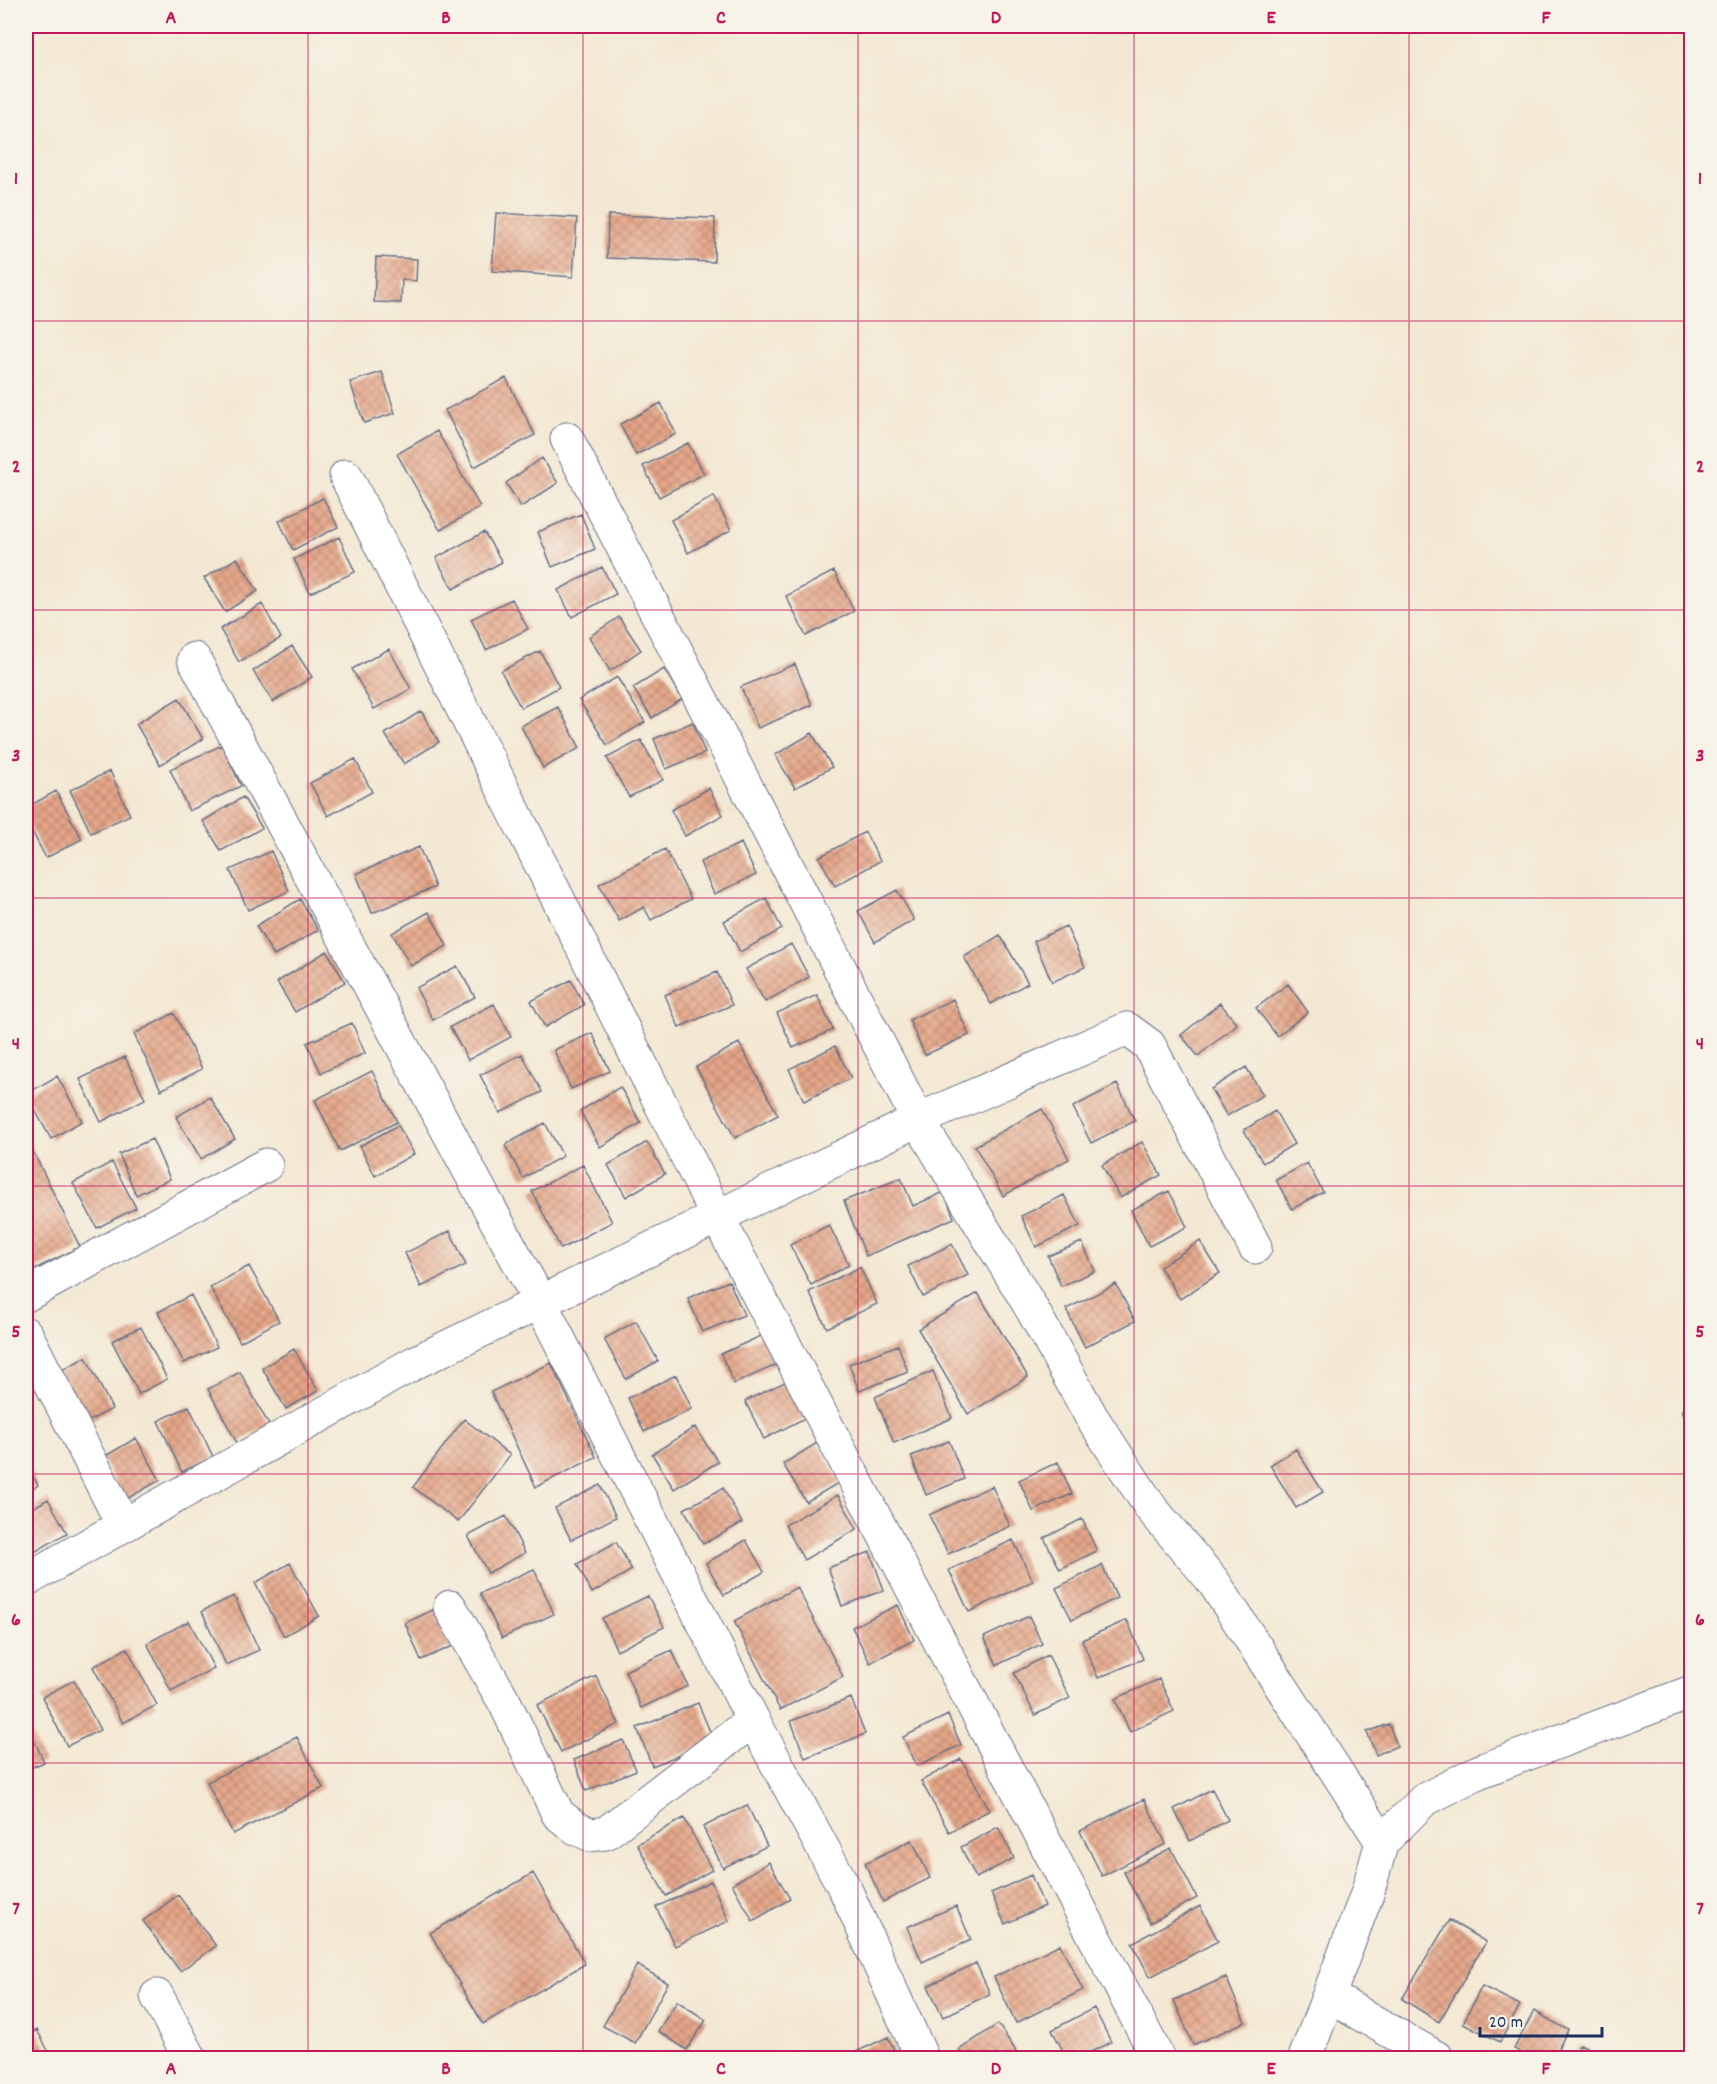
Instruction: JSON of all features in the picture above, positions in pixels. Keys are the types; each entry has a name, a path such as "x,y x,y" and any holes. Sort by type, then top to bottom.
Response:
{"street":[{"path":"567,439 918,1120 1033,1311 1091,1416 1151,1508 1213,1581 1382,1842"},
{"path":"346,476 717,1216 1158,2058"},
{"path":"194,659 540,1302 753,1720 845,1889 922,2058"},
{"path":"26,1580 416,1362 918,1120 1127,1029 1149,1045 1256,1247"},
{"path":"26,1295 266,1166"},
{"path":"26,1334 123,1525"},
{"path":"450,1607 505,1703 558,1814 576,1828 591,1835 606,1833 753,1720"},
{"path":"1305,2058 1367,1894 1382,1842 1424,1800 1478,1772 1692,1692"},
{"path":"157,1995 190,2058"},
{"path":"1329,1996 1437,2058"}],"building":[{"path":"496,213 577,218 573,277 492,271"},
{"path":"608,215 715,218 714,262 607,258"},
{"path":"376,257 417,259 416,281 402,280 401,303 374,302"},
{"path":"382,372 395,413 364,423 350,382"},
{"path":"506,378 535,435 474,467 445,410"},
{"path":"661,403 676,434 636,455 620,424"},
{"path":"437,431 480,507 440,530 397,454"},
{"path":"688,443 704,474 659,497 643,466"},
{"path":"542,458 558,483 521,507 506,483"},
{"path":"714,496 731,530 688,553 671,520"},
{"path":"323,498 338,527 293,550 279,521"},
{"path":"581,514 595,549 552,567 538,532"},
{"path":"484,532 502,562 453,589 436,558"},
{"path":"339,537 355,572 310,593 294,559"},
{"path":"237,558 258,591 225,612 204,578"},
{"path":"602,567 616,594 572,617 558,590"},
{"path":"834,571 854,611 806,636 786,596"},
{"path":"512,599 528,629 486,650 471,619"},
{"path":"262,604 281,638 239,662 220,629"},
{"path":"619,617 641,650 610,671 589,637"},
{"path":"292,646 312,677 273,702 253,671"},
{"path":"389,649 411,689 374,709 352,669"},
{"path":"540,651 559,687 521,708 501,671"},
{"path":"795,664 812,705 758,728 741,687"},
{"path":"664,669 682,699 652,718 633,688"},
{"path":"617,677 645,722 607,745 579,700"},
{"path":"179,698 203,739 160,765 136,724"},
{"path":"558,707 580,748 543,768 521,726"},
{"path":"421,711 439,742 404,764 385,734"},
{"path":"693,722 705,753 666,769 654,739"},
{"path":"812,733 832,767 795,788 775,755"},
{"path":"641,740 663,780 629,797 607,758"},
{"path":"222,745 241,786 189,811 170,769"},
{"path":"355,759 372,792 328,816 310,783"},
{"path":"110,771 130,815 91,833 70,790"},
{"path":"709,788 723,815 685,836 671,810"},
{"path":"56,791 82,839 46,858 26,820 26,808"},
{"path":"243,797 262,828 221,851 203,821"},
{"path":"865,832 880,861 835,886 819,857"},
{"path":"741,843 756,875 714,894 700,862"},
{"path":"419,847 435,887 372,913 356,874"},
{"path":"665,849 691,899 651,920 644,907 619,921 599,884"},
{"path":"271,851 289,891 248,910 230,870"},
{"path":"897,890 914,920 875,942 858,911"},
{"path":"766,898 782,929 740,952 724,921"},
{"path":"300,899 318,930 274,956 256,926"},
{"path":"429,912 447,946 411,966 392,933"},
{"path":"1066,926 1085,967 1052,982 1034,941"},
{"path":"1000,935 1028,983 991,1004 964,957"},
{"path":"791,944 809,977 765,1002 746,969"},
{"path":"327,951 345,982 295,1012 277,982"},
{"path":"457,966 475,997 433,1020 416,988"},
{"path":"717,972 732,1005 679,1027 665,995"},
{"path":"571,980 584,1005 545,1027 531,1001"},
{"path":"1288,984 1308,1012 1277,1036 1256,1008"},
{"path":"817,995 833,1030 793,1048 777,1013"},
{"path":"953,999 969,1035 925,1055 909,1020"},
{"path":"1220,1003 1237,1024 1198,1056 1181,1035"},
{"path":"494,1004 511,1037 468,1060 450,1027"},
{"path":"26,1005 35,1026 26,1030"},
{"path":"174,1013 202,1069 161,1090 134,1034"},
{"path":"352,1023 365,1053 321,1073 307,1043"},
{"path":"592,1033 610,1071 571,1089 554,1050"},
{"path":"739,1043 778,1115 735,1138 696,1067"},
{"path":"835,1046 851,1078 804,1101 789,1069"},
{"path":"522,1054 542,1092 500,1113 480,1075"},
{"path":"125,1057 145,1099 101,1122 80,1079"},
{"path":"1246,1067 1263,1095 1227,1116 1211,1089"},
{"path":"372,1071 397,1122 340,1151 315,1100"},
{"path":"57,1076 82,1121 51,1139 26,1094"},
{"path":"1117,1084 1135,1121 1091,1143 1073,1107"},
{"path":"620,1087 641,1123 600,1147 580,1111"},
{"path":"210,1097 235,1139 201,1159 176,1117"},
{"path":"1042,1109 1069,1159 1003,1196 975,1146"},
{"path":"1275,1111 1294,1144 1263,1163 1244,1130"},
{"path":"545,1123 563,1156 523,1178 505,1145"},
{"path":"398,1125 414,1154 375,1176 360,1146"},
{"path":"26,1137 80,1247 35,1269 26,1249"},
{"path":"152,1139 170,1179 136,1195 119,1154"},
{"path":"647,1142 665,1174 626,1197 608,1165"},
{"path":"1142,1142 1161,1175 1120,1198 1102,1165"},
{"path":"112,1162 136,1208 97,1228 73,1183"},
{"path":"1307,1163 1323,1192 1292,1209 1276,1180"},
{"path":"583,1165 612,1222 561,1249 532,1191"},
{"path":"901,1178 913,1206 944,1192 954,1218 866,1256 844,1201"},
{"path":"1169,1191 1187,1227 1149,1246 1131,1210"},
{"path":"1064,1195 1080,1226 1036,1247 1021,1216"},
{"path":"829,1225 849,1265 811,1285 790,1245"},
{"path":"450,1231 466,1265 421,1287 405,1253"},
{"path":"1200,1241 1220,1273 1180,1299 1160,1267"},
{"path":"1082,1242 1095,1271 1061,1286 1048,1256"},
{"path":"952,1244 968,1275 923,1297 908,1266"},
{"path":"249,1266 279,1321 240,1342 210,1287"},
{"path":"860,1267 877,1304 827,1328 809,1292"},
{"path":"729,1281 744,1315 702,1332 688,1298"},
{"path":"1116,1284 1135,1321 1085,1347 1066,1309"},
{"path":"978,1293 1028,1377 968,1414 918,1329"},
{"path":"191,1295 217,1347 184,1363 158,1312"},
{"path":"636,1321 658,1361 626,1379 604,1339"},
{"path":"141,1327 167,1379 139,1394 112,1341"},
{"path":"763,1335 776,1365 734,1384 721,1354"},
{"path":"898,1345 908,1372 859,1391 849,1364"},
{"path":"294,1349 318,1391 286,1409 262,1368"},
{"path":"86,1357 112,1409 83,1424 56,1373"},
{"path":"551,1363 596,1457 536,1487 491,1392"},
{"path":"933,1371 952,1418 894,1443 875,1397"},
{"path":"240,1372 269,1425 237,1443 208,1389"},
{"path":"676,1375 692,1409 644,1432 628,1398"},
{"path":"789,1380 807,1417 764,1439 745,1401"},
{"path":"189,1406 213,1457 182,1472 158,1421"},
{"path":"1692,1407 1692,1435 1691,1435 1682,1410"},
{"path":"464,1419 510,1455 458,1522 413,1487"},
{"path":"695,1427 718,1462 674,1489 652,1454"},
{"path":"136,1438 160,1480 125,1500 102,1458"},
{"path":"949,1441 964,1479 926,1495 911,1456"},
{"path":"817,1443 840,1482 806,1502 783,1464"},
{"path":"1296,1449 1323,1492 1296,1508 1270,1465"},
{"path":"1058,1462 1072,1494 1033,1511 1019,1480"},
{"path":"26,1463 38,1485 26,1493"},
{"path":"600,1485 616,1517 571,1540 555,1508"},
{"path":"992,1486 1010,1526 948,1554 929,1515"},
{"path":"723,1488 742,1523 703,1544 684,1509"},
{"path":"838,1495 857,1529 804,1560 785,1525"},
{"path":"48,1499 67,1533 26,1557 26,1512"},
{"path":"506,1516 525,1553 488,1573 468,1536"},
{"path":"1082,1519 1097,1551 1060,1569 1044,1538"},
{"path":"746,1540 764,1572 724,1595 706,1563"},
{"path":"1013,1540 1033,1581 969,1612 949,1570"},
{"path":"616,1542 632,1570 592,1593 577,1564"},
{"path":"870,1552 884,1590 842,1606 828,1568"},
{"path":"290,1563 319,1616 284,1636 255,1583"},
{"path":"1102,1565 1117,1598 1072,1620 1056,1588"},
{"path":"534,1569 554,1614 502,1638 480,1593"},
{"path":"797,1587 843,1677 780,1710 734,1621"},
{"path":"234,1596 259,1650 226,1665 202,1611"},
{"path":"648,1596 664,1627 617,1651 602,1618"},
{"path":"898,1605 914,1640 870,1663 852,1627"},
{"path":"437,1608 453,1646 421,1660 405,1623"},
{"path":"1029,1616 1042,1644 997,1665 984,1637"},
{"path":"1127,1620 1143,1659 1098,1678 1082,1640"},
{"path":"189,1621 214,1668 171,1691 147,1643"},
{"path":"127,1648 157,1705 123,1723 93,1667"},
{"path":"672,1650 688,1686 641,1708 625,1671"},
{"path":"1048,1655 1070,1698 1035,1715 1014,1673"},
{"path":"596,1676 619,1724 561,1752 537,1705"},
{"path":"1159,1679 1174,1711 1130,1732 1115,1699"},
{"path":"74,1680 100,1730 67,1746 42,1697"},
{"path":"851,1698 865,1734 805,1758 791,1721"},
{"path":"698,1703 714,1741 652,1766 637,1728"},
{"path":"948,1715 961,1745 917,1766 903,1737"},
{"path":"26,1722 44,1762 26,1770"},
{"path":"1389,1724 1397,1746 1376,1755 1367,1732"},
{"path":"297,1737 323,1788 233,1834 207,1782"},
{"path":"623,1740 636,1770 586,1791 574,1760"},
{"path":"961,1759 990,1810 949,1832 921,1781"},
{"path":"1212,1789 1228,1820 1190,1841 1174,1809"},
{"path":"1144,1799 1166,1844 1102,1876 1080,1831"},
{"path":"747,1805 767,1846 723,1868 703,1827"},
{"path":"684,1818 712,1870 666,1896 637,1844"},
{"path":"998,1827 1014,1858 976,1878 961,1847"},
{"path":"912,1840 930,1878 883,1902 865,1863"},
{"path":"1171,1848 1197,1898 1150,1923 1124,1872"},
{"path":"769,1862 790,1899 753,1921 732,1884"},
{"path":"533,1873 585,1964 483,2024 430,1933"},
{"path":"1031,1875 1044,1906 1005,1924 991,1893"},
{"path":"711,1881 729,1921 675,1946 656,1907"},
{"path":"178,1895 216,1946 180,1971 143,1921"},
{"path":"956,1906 971,1940 922,1962 907,1927"},
{"path":"1200,1906 1218,1941 1150,1977 1132,1943"},
{"path":"1449,1920 1486,1942 1439,2022 1402,1999"},
{"path":"1060,1944 1083,1990 1016,2023 994,1977"},
{"path":"976,1963 990,1994 943,2017 928,1986"},
{"path":"637,1965 668,1983 635,2043 603,2026"},
{"path":"1226,1977 1245,2022 1193,2045 1174,2000"},
{"path":"1482,1986 1520,2005 1500,2042 1463,2023"},
{"path":"677,2001 706,2020 687,2050 658,2031"},
{"path":"1094,2008 1111,2042 1079,2058 1067,2058 1052,2030"},
{"path":"1534,2011 1568,2030 1553,2058 1532,2058 1514,2049"},
{"path":"998,2024 1016,2051 1006,2058 964,2058 959,2050"},
{"path":"37,2030 52,2058 26,2058 26,2036"},
{"path":"888,2037 898,2058 843,2058"},
{"path":"1580,2044 1606,2058 1572,2058"},
{"path":"1129,2051 1134,2058 1120,2058"}]}
